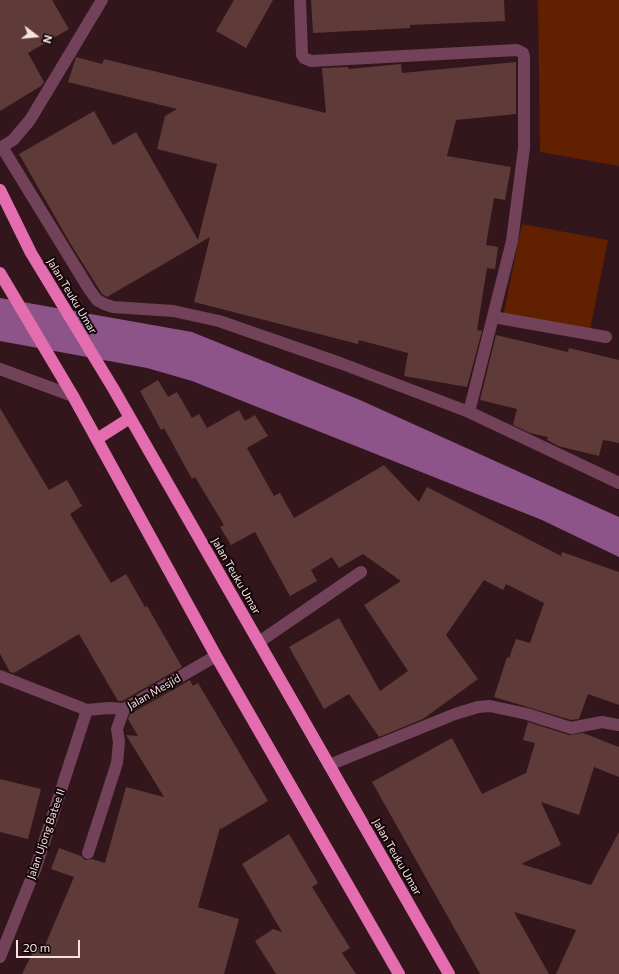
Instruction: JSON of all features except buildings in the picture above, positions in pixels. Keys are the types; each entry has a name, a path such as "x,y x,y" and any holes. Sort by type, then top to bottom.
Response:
{"highway":[{"name":"Jalan Teuku Umar","path":"0,190 31,253 113,388 449,974"},
{"path":"0,273 73,396 216,656 399,974"},
{"path":"97,439 130,418"}],"street":[{"path":"102,0 30,120 19,134 1,148 89,290 97,300 113,307 173,311 219,321 469,412 619,482"},
{"path":"300,0 302,55 304,58 311,61 517,50 523,53 524,148 511,247 469,412"},
{"path":"493,317 606,337"},
{"path":"0,370 73,396"},
{"path":"259,642 361,572"},
{"name":"Jalan Mesjid","path":"87,710 109,708 124,709 216,656"},
{"path":"0,676 87,710"},
{"path":"329,765 455,714 478,707 490,706 527,714 571,728 602,722 619,725"},
{"path":"88,853 117,763 119,742 117,729 124,709"},
{"name":"Jalan Ujong Batee II","path":"0,957 39,860 87,710"}],"shaded area":[{"path":"538,0 619,0 619,166 540,152"},
{"path":"522,224 608,240 590,330 503,316"},
{"path":"0,298 192,332 360,400 619,517 619,557 542,520 192,381 147,368 0,341"}]}
